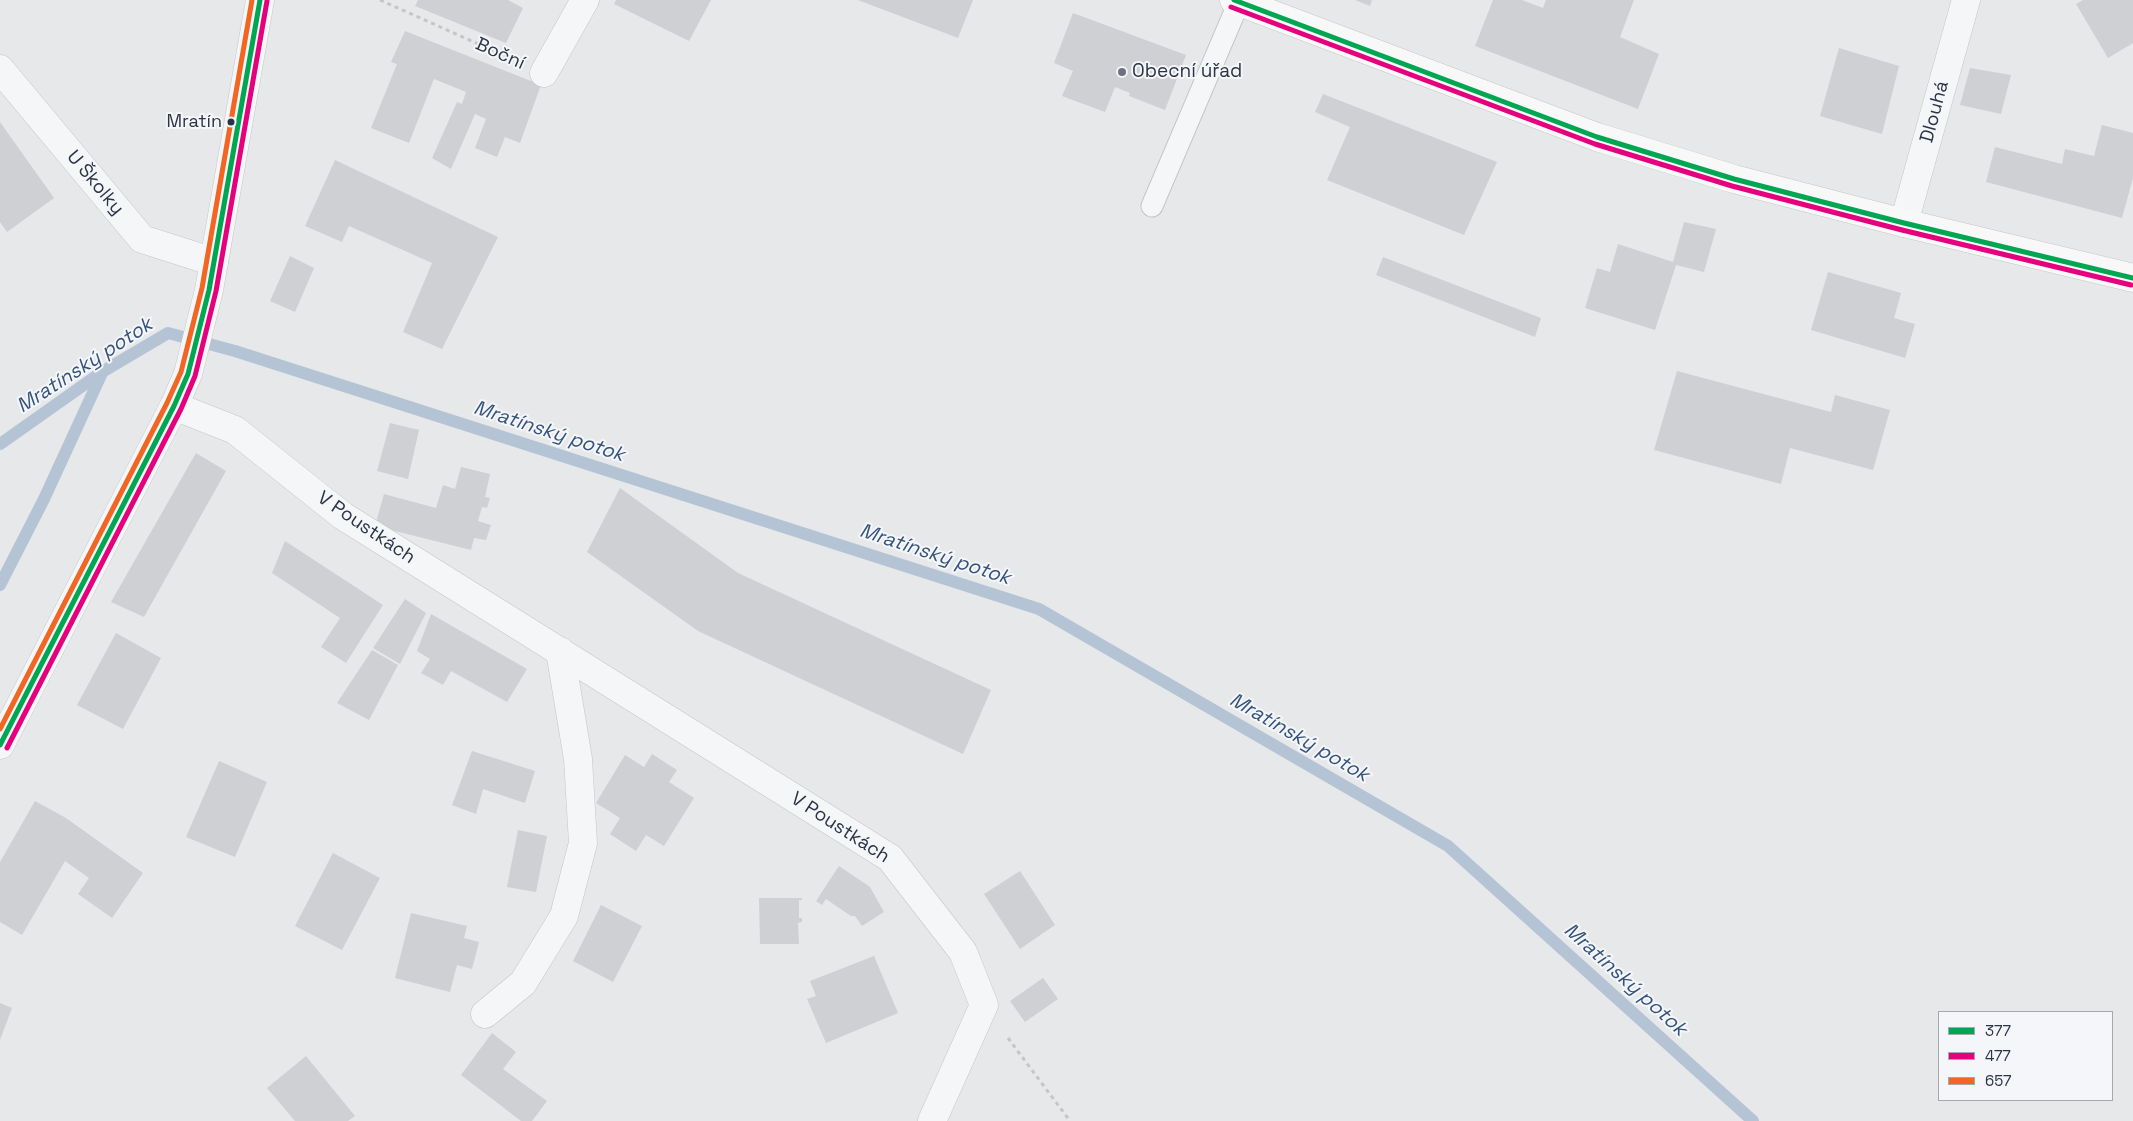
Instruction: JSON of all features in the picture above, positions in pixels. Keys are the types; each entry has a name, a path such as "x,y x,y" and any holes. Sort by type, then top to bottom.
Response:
{"main road":[{"path":"1238,1 1597,137 1734,179 1904,223 2133,278"}],"street":[{"path":"0,745 174,406 188,374 209,290 260,0"},
{"name":"Boční","path":"544,74 585,0"},
{"name":"Dlouhá","path":"1904,223 1966,0"},
{"name":"U Školky","path":"0,69 142,238 214,262"},
{"name":"V Poustkách","path":"174,406 235,430 342,516 890,858 963,952 984,1005"},
{"path":"485,1014 523,983 564,916 583,843 578,759 560,651"},
{"path":"932,1121 984,1005"}],"lane":[{"path":"1152,206 1238,1"}],"path":[{"name":"Boční","path":"380,0 544,74"},
{"path":"984,1005 1070,1121"}],"building":[{"path":"418,0 508,0 523,8 506,43 415,6"},
{"path":"616,0 711,0 689,41 614,4"},
{"path":"858,0 973,0 958,38"},
{"path":"1355,0 1372,0 1370,6"},
{"path":"1493,0 1522,0 1543,8 1546,0 1634,0 1620,37 1659,54 1638,109 1475,46"},
{"path":"2083,0 2133,0 2133,43 2108,58 2076,4"},
{"path":"1073,13 1186,55 1165,110 1129,96 1130,93 1115,87 1105,112 1062,96 1073,71 1054,63"},
{"path":"405,31 541,85 520,143 505,137 497,157 475,148 486,119 475,114 451,169 432,158 457,102 462,104 466,92 434,79 409,143 371,128 397,64 391,62"},
{"path":"1839,48 1899,66 1882,134 1820,116"},
{"path":"1970,68 2011,75 2001,114 1960,105"},
{"path":"1323,94 1497,162 1464,235 1327,180 1350,127 1315,112"},
{"path":"0,122 54,198 7,232 0,222"},
{"path":"2102,125 2133,133 2133,178 2122,218 1986,182 1995,147 2062,164 2065,149 2094,156"},
{"path":"335,160 498,237 442,349 403,332 432,263 349,226 342,242 305,226"},
{"path":"1684,222 1716,229 1704,272 1676,265 1655,330 1585,308 1597,268 1610,272 1618,244 1673,262"},
{"path":"290,256 314,268 295,312 270,301"},
{"path":"1383,257 1541,318 1535,337 1376,275"},
{"path":"1828,272 1901,293 1894,318 1915,324 1905,358 1811,330"},
{"path":"1677,371 1831,412 1835,395 1890,410 1873,470 1790,448 1781,484 1654,450"},
{"path":"390,423 419,430 408,479 377,471"},
{"path":"196,453 226,471 144,617 111,602"},
{"path":"461,467 490,474 485,497 490,498 487,508 482,507 478,521 491,525 486,540 474,538 471,550 375,526 384,494 436,508 443,485 455,489"},
{"path":"620,488 738,573 991,690 963,754 698,631 587,552"},
{"path":"285,541 383,605 346,663 321,647 340,618 272,573"},
{"path":"405,599 426,613 400,664 373,648"},
{"path":"431,614 527,669 507,702 451,671 443,685 421,673 430,659 417,651"},
{"path":"116,633 161,658 123,729 77,705"},
{"path":"372,650 398,665 369,720 337,703"},
{"path":"472,751 535,771 525,803 483,789 476,814 452,805"},
{"path":"652,754 677,770 669,782 694,798 664,846 646,835 636,851 610,834 620,818 596,803 625,755 644,767"},
{"path":"219,761 267,782 235,857 186,837"},
{"path":"35,801 66,818 143,873 112,918 78,894 89,878 65,861 22,935 0,922 0,862"},
{"path":"518,830 547,836 536,892 507,887"},
{"path":"333,853 380,878 342,950 295,926"},
{"path":"839,866 870,887 884,912 862,926 855,916 851,916 826,899 822,905 816,901"},
{"path":"1020,871 1055,925 1020,949 984,894"},
{"path":"759,898 802,898 802,900 799,900 799,918 802,918 802,922 798,923 799,944 760,944"},
{"path":"601,905 642,926 613,982 573,961"},
{"path":"411,913 467,926 464,938 479,942 472,969 457,965 450,992 395,978"},
{"path":"874,956 898,1013 826,1043 807,999 816,996 810,981"},
{"path":"1043,978 1058,999 1025,1022 1010,1001"},
{"path":"0,1003 12,1008 0,1040"},
{"path":"492,1033 516,1052 503,1069 547,1101 532,1121 521,1121 461,1075"},
{"path":"306,1056 355,1116 348,1121 295,1121 267,1088"}],"waterway":[{"name":"Mratínský potok","path":"0,444 102,372 168,333 235,351 1039,609 1448,846 1753,1121"},
{"path":"0,585 44,499 102,373"}],"transit line":[{"name":"657","path":"0,729 167,403 181,372 202,288 252,0"},
{"name":"377","path":"0,745 174,406 188,374 209,290 260,0"},
{"name":"377","path":"1234,0 1597,137 1734,179 1904,223 2133,278"},
{"name":"477","path":"7,748 181,409 195,376 216,291 267,1"},
{"name":"477","path":"1231,7 1595,144 1732,186 1902,230 2131,285"}],"place":[{"name":"Obecní úřad","path":"1122,72"},
{"name":"Mratín","path":"231,122"}]}
